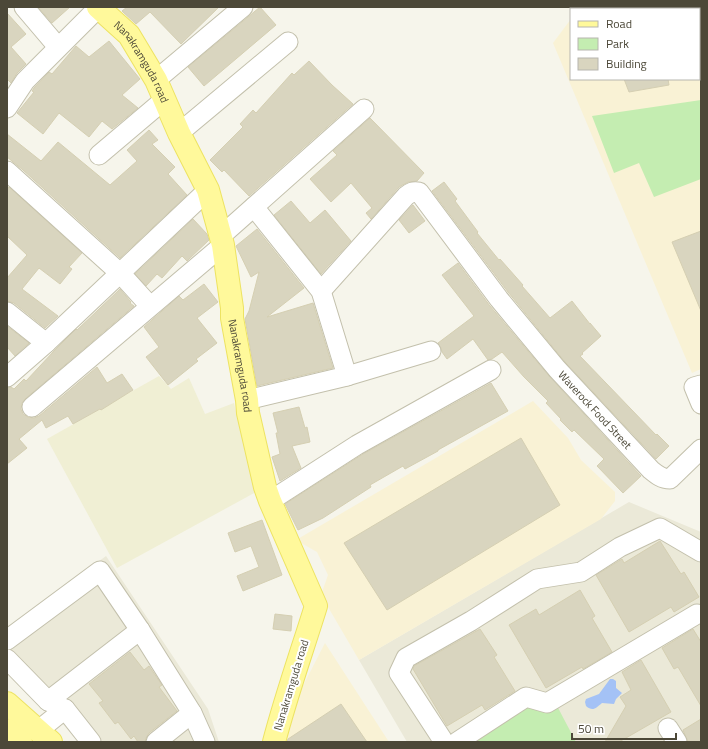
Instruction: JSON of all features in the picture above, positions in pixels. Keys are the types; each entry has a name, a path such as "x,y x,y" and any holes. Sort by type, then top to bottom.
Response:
{"main road":[{"name":"Nanakramguda road","path":"98,7 129,35 156,80 179,133 208,190 222,240 232,318 250,421 266,487 270,501 316,606 284,705 274,742"},
{"path":"7,702 45,736"},
{"path":"7,730 21,742"}],"street":[{"path":"24,7 58,47"},
{"path":"10,94 25,81 98,7"},
{"path":"156,80 243,7"},
{"path":"179,133 288,42"},
{"path":"99,155 164,100"},
{"path":"32,407 150,306 222,240 254,207 364,109"},
{"path":"7,171 121,274 150,306"},
{"path":"7,377 121,274 208,190"},
{"name":"Waverock Food Street","path":"321,290 406,196 410,192 419,192 499,299 557,369 658,476 665,479 670,478 701,449"},
{"path":"254,207 321,290 346,376"},
{"path":"8,315 46,343"},
{"path":"247,400 346,376 431,352"},
{"path":"270,501 357,445 491,370"},
{"path":"444,742 399,673 406,658 471,621 537,579 581,572 620,547 660,528 701,552"},
{"path":"7,640 100,571 140,630 192,713 205,742"},
{"path":"457,742 526,697 548,703 697,614"},
{"path":"48,701 140,630"},
{"path":"7,659 48,701 65,709 90,742"},
{"path":"45,736 65,709"},
{"path":"156,742 192,713"}],"shaded area":[{"path":"700,16 701,369 692,373 553,43 570,20 570,80 700,80"},
{"path":"159,376 171,389 189,378 205,414 234,403 256,492 117,568 47,439"},
{"path":"533,401 568,438 581,460 615,492 615,501 601,519 359,660 321,595 328,575 317,552 296,540"},
{"path":"629,502 701,532 701,742 407,742 359,660"},
{"path":"106,556 208,709 219,742 78,742 51,710 7,666 7,629"},
{"path":"325,643 389,742 282,742 290,711"}],"green space":[{"path":"701,100 701,179 654,197 639,163 614,173 592,116"},
{"path":"527,702 556,704 576,742 465,742"}],"water":[{"path":"610,679 616,681 616,688 622,693 616,699 614,704 602,703 596,708 588,708 585,702 586,699 599,694"}],"building":[{"path":"38,7 70,7 52,23"},
{"path":"127,7 219,7 181,44 150,12 136,24 122,11"},
{"path":"260,7 276,25 204,86 188,67"},
{"path":"7,13 26,34 11,47 26,64 17,73 11,83 7,79"},
{"path":"109,41 140,79 122,95 138,108 112,129 102,121 89,137 59,113 43,134 17,113 34,92 32,91 34,88 49,72 52,74 76,46 89,57"},
{"path":"309,61 353,104 249,196 224,170 222,172 210,160 243,127 240,124 253,110 256,113 292,73 294,75"},
{"path":"624,80 668,80 669,85 629,92"},
{"path":"370,118 424,173 417,181 408,182 399,187 371,219 366,213 372,208 351,183 331,202 310,179 337,155 333,151"},
{"path":"149,130 158,140 152,144 175,167 168,174 187,195 120,258 7,157 7,134 41,161 58,142 110,185 137,161 127,150"},
{"path":"444,182 457,199 455,201 478,232 477,233 550,318 572,301 601,336 580,356 656,435 657,434 669,446 656,459 565,362 508,292 432,191"},
{"path":"9,187 82,253 69,267 72,269 60,284 39,268 22,289 58,316 45,328 14,303 7,301 7,278 27,255 7,236 7,190"},
{"path":"291,201 310,223 325,210 351,241 321,274 274,215"},
{"path":"413,205 425,221 409,233 399,220"},
{"path":"193,219 207,234 209,240 187,261 182,256 162,278 157,274 146,286 135,274"},
{"path":"257,229 304,288 267,317 313,303 333,368 257,386 245,319 249,311 259,272 251,277 236,246"},
{"path":"701,231 701,311 672,242"},
{"path":"458,263 490,306 549,376 641,476 623,493 597,466 604,459 574,430 572,432 560,420 561,419 546,403 548,401 502,352 488,360 473,339 447,359 438,343 474,316 442,275"},
{"path":"204,284 218,302 197,318 217,343 196,359 198,361 168,385 146,357 159,347 144,327 179,296 183,300"},
{"path":"120,289 134,306 25,399 22,403 21,409 23,414 28,417 34,418 39,416 97,367 107,383 122,374 133,390 101,410 100,409 73,424 68,416 46,428 42,420 19,439 27,448 7,464 7,388 11,387 14,389 24,379 26,381 76,329 77,330"},
{"path":"7,326 29,343 15,356 7,347"},
{"path":"491,383 508,411 405,469 403,466 370,485 371,487 323,518 298,530 285,504 363,454"},
{"path":"299,407 305,428 307,427 310,442 292,446 301,468 280,481 272,457 280,454 276,433 278,433 273,413"},
{"path":"521,438 560,505 387,610 344,543"},
{"path":"262,520 282,575 243,591 237,576 259,567 251,546 235,552 228,533"},
{"path":"660,541 681,574 684,572 699,597 674,612 671,607 629,632 596,575 622,559 624,563"},
{"path":"580,590 595,616 592,618 612,652 546,688 509,625 536,609 539,615"},
{"path":"275,614 292,616 291,631 273,629"},
{"path":"480,629 497,655 494,657 515,691 485,710 482,705 447,726 413,669 414,666"},
{"path":"693,629 701,642 701,706 678,667 674,669 662,648"},
{"path":"130,652 144,670 149,666 162,685 159,687 177,711 149,733 145,742 138,742 134,736 131,739 118,722 115,724 99,703 103,701 89,684"},
{"path":"641,660 671,712 619,742 605,742 626,706 620,697 631,690 622,672"},
{"path":"341,704 367,742 287,742 288,739"},
{"path":"701,719 701,742 688,742 683,730"}]}
